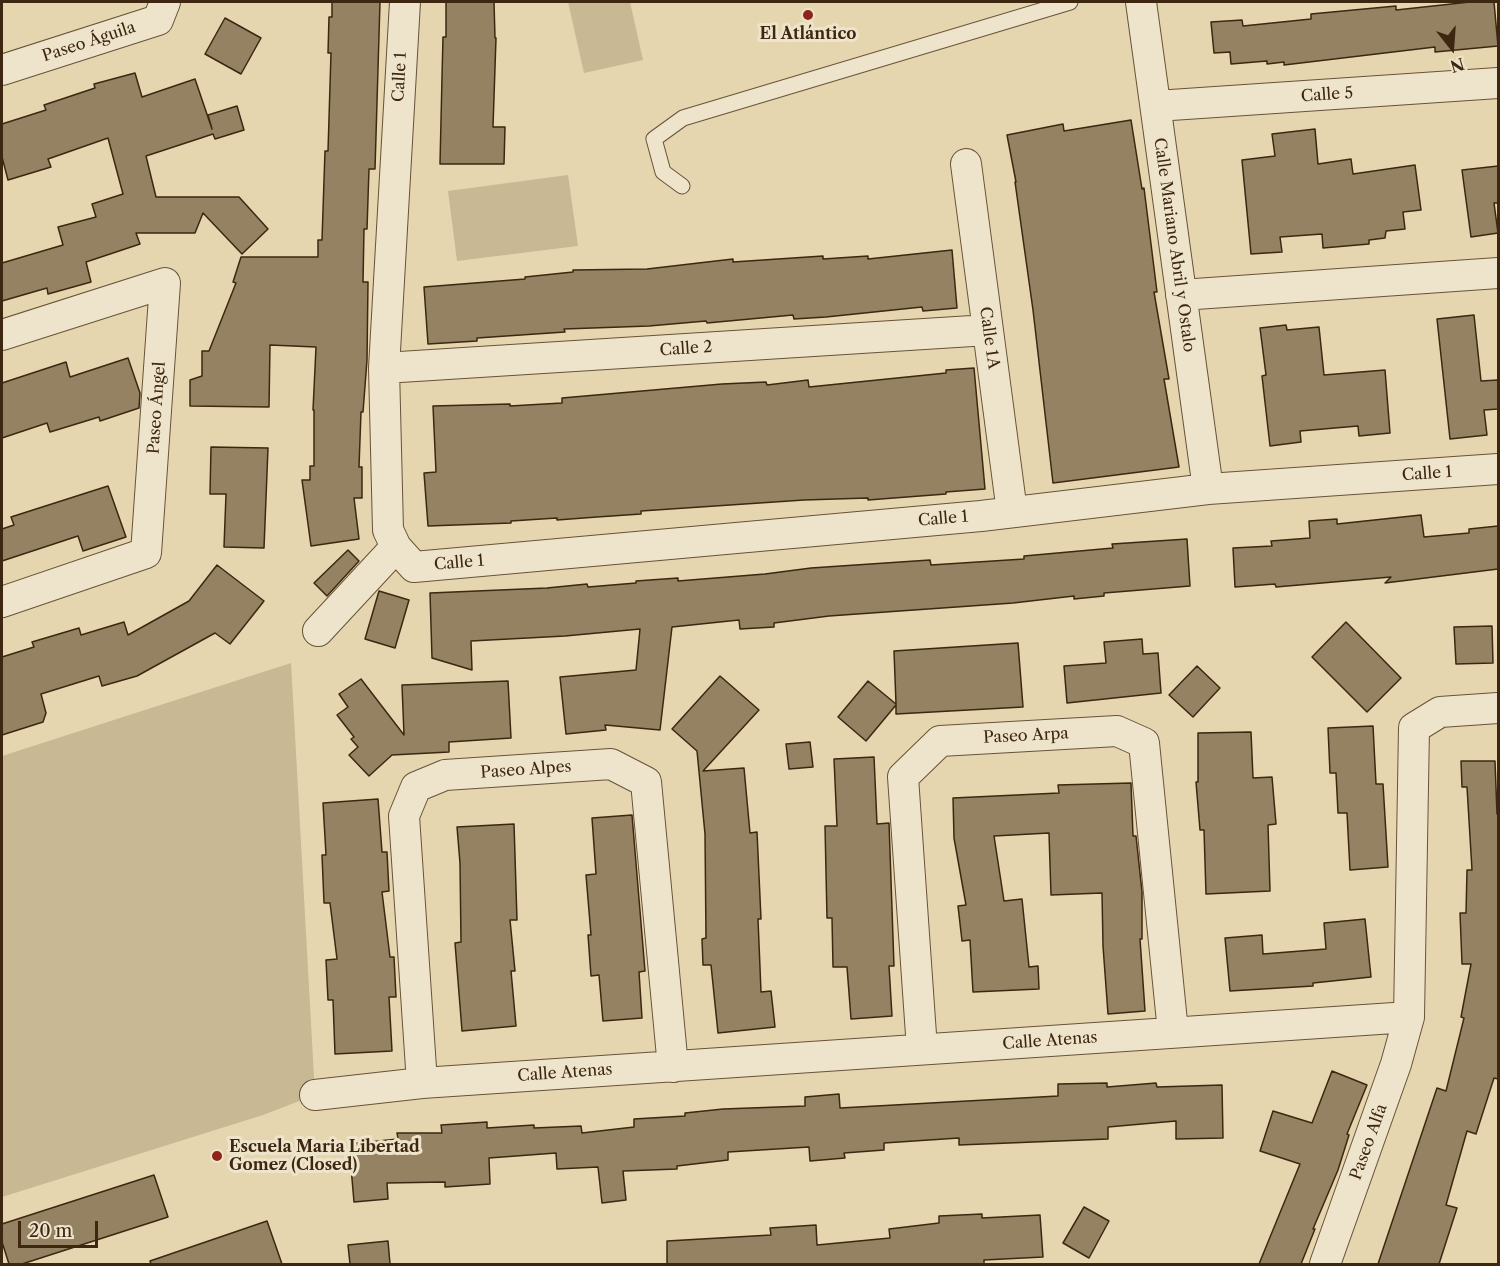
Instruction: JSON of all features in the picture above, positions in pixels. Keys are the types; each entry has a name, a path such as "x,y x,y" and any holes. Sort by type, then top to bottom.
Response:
{"street":[{"name":"Paseo Águila","path":"2,70 158,20 165,2"},
{"name":"Calle 1","path":"405,2 384,368 388,530 396,547 414,567 1012,512 1208,489 1498,469"},
{"name":"Calle Mariano Abril y Ostalo","path":"1141,2 1208,489"},
{"name":"Calle 5","path":"1156,106 1498,83"},
{"name":"Calle 1A","path":"966,164 1012,512"},
{"path":"1180,295 1498,273"},
{"name":"Paseo Ángel","path":"2,335 165,283 146,552 2,602"},
{"name":"Calle 2","path":"384,368 988,330"},
{"path":"318,631 396,547"},
{"path":"1409,1017 1414,728 1440,712 1498,708"},
{"name":"Paseo Arpa","path":"922,1049 903,777 940,741 1117,731 1144,744 1173,1032"},
{"name":"Paseo Alpes","path":"422,1083 404,816 416,787 445,775 611,764 646,782 674,1066"},
{"name":"Calle Atenas","path":"315,1095 422,1083 1409,1017"},
{"name":"Paseo Alfa","path":"1325,1264 1396,1064 1409,1017"}],"lane":[{"path":"682,186 663,172 654,139 683,118 1070,2"}],"shaded area":[{"path":"568,2 630,2 643,60 584,73"},
{"path":"568,175 578,246 457,261 448,191"},
{"path":"291,663 315,1095 263,1115 2,1197 2,756"}],"building":[{"path":"332,2 380,2 375,169 369,169 367,229 364,229 363,282 368,282 367,360 363,412 361,412 359,467 362,467 362,498 354,498 359,539 311,546 302,480 310,480 310,466 314,466 313,410 316,347 270,345 269,407 190,406 190,380 202,376 202,351 209,351 236,283 233,282 241,257 318,257 318,240 322,240 325,151 328,151 331,53 328,53 329,17 332,17"},
{"path":"446,2 494,2 496,38 493,127 505,127 504,164 440,164"},
{"path":"1470,2 1494,2 1498,46 1435,52 1435,47 1284,65 1284,62 1267,64 1267,61 1231,64 1230,52 1214,53 1211,22 1242,20 1243,26 1311,19 1311,14 1396,6 1396,10"},
{"path":"225,18 261,38 241,74 205,54"},
{"path":"135,73 142,97 195,79 212,129 208,115 237,106 244,130 215,139 213,134 146,156 156,197 239,197 268,229 242,254 203,213 195,233 136,233 140,244 86,262 91,282 48,294 47,288 2,301 2,263 63,245 58,227 96,217 92,204 123,194 108,138 48,159 51,167 8,180 2,157 2,124 46,110 44,105 95,88 94,84"},
{"path":"1131,120 1142,189 1144,188 1157,292 1154,292 1169,379 1164,379 1179,467 1053,483 1033,310 1016,182 1007,135 1063,124 1064,131"},
{"path":"1315,129 1318,164 1351,159 1353,174 1415,165 1421,210 1403,212 1405,229 1386,231 1385,238 1369,240 1369,244 1323,248 1322,234 1280,237 1282,252 1251,254 1242,160 1275,156 1272,134"},
{"path":"1498,166 1498,203 1494,203 1498,233 1471,237 1462,170"},
{"path":"952,250 957,308 923,311 922,307 794,319 793,315 707,323 706,321 564,329 565,332 428,344 424,287 525,279 525,277 573,272 573,270 647,269 733,259 733,262 823,256 823,259 868,256 868,259"},
{"path":"1474,315 1481,381 1498,380 1498,409 1484,410 1487,435 1450,439 1437,319"},
{"path":"1286,325 1287,330 1319,327 1324,375 1385,370 1390,433 1359,436 1358,426 1300,431 1301,442 1270,446 1262,376 1266,375 1260,328"},
{"path":"128,358 140,393 139,408 100,421 99,417 50,432 47,423 2,438 2,383 66,362 70,377"},
{"path":"974,368 985,489 868,500 868,498 804,500 641,511 641,514 557,520 557,518 511,521 511,523 428,526 424,473 436,472 433,406 562,403 562,398 722,384 766,382 767,385 808,380 809,387"},
{"path":"211,447 268,448 264,548 224,547 226,494 210,494"},
{"path":"108,486 126,537 83,551 78,536 2,561 2,529 14,525 11,517"},
{"path":"1421,515 1424,537 1469,533 1469,529 1498,526 1498,569 1385,583 1391,577 1276,587 1275,584 1235,587 1233,548 1272,546 1271,541 1310,538 1309,521 1337,519 1337,524"},
{"path":"1187,539 1190,586 1104,593 1104,596 1074,599 1074,596 1013,603 829,616 774,623 774,627 740,629 739,620 672,627 660,730 605,725 606,730 566,734 560,677 636,670 640,629 471,641 472,670 432,658 430,593 587,584 588,587 636,583 636,581 678,578 678,581 811,568 930,560 931,565 1024,559 1024,556 1113,548 1112,544"},
{"path":"348,550 359,561 327,596 314,583"},
{"path":"217,565 264,601 230,644 215,633 137,676 102,686 99,676 41,694 46,713 43,722 2,735 2,657 34,647 32,642 79,628 81,635 124,622 128,635 189,601"},
{"path":"379,591 409,600 395,648 365,639"},
{"path":"1346,622 1401,678 1367,712 1312,657"},
{"path":"1492,626 1493,663 1456,664 1454,627"},
{"path":"1142,639 1143,654 1158,653 1161,693 1067,703 1064,666 1106,663 1104,642"},
{"path":"1018,643 1023,707 896,714 896,705 866,741 838,717 868,681 896,704 894,651"},
{"path":"1197,666 1220,688 1193,717 1169,695"},
{"path":"720,676 759,710 703,771 744,768 750,833 757,832 761,919 758,919 761,992 771,991 775,1027 718,1033 711,965 703,965 702,939 706,938 705,834 697,751 672,729"},
{"path":"361,679 404,735 402,685 508,681 511,738 449,742 449,752 392,755 369,776 349,755 358,747 351,739 354,737 337,715 348,707 339,694"},
{"path":"1373,726 1376,784 1383,784 1388,867 1350,870 1347,813 1338,813 1336,773 1330,773 1328,728"},
{"path":"1251,732 1253,778 1272,777 1276,824 1268,825 1270,891 1206,894 1204,830 1200,830 1196,782 1198,782 1198,733"},
{"path":"810,742 813,767 789,769 786,744"},
{"path":"874,757 877,824 889,823 894,966 889,966 892,1016 851,1019 847,967 833,967 832,918 827,918 825,826 837,826 834,759"},
{"path":"1461,761 1495,761 1498,813 1498,1079 1494,1078 1476,1134 1467,1131 1446,1205 1457,1208 1439,1264 1378,1264 1437,1088 1446,1091 1464,1018 1461,1017 1471,964 1462,964 1460,913 1466,913 1467,870 1472,870 1467,787 1462,787"},
{"path":"1131,783 1133,836 1136,836 1142,892 1142,939 1140,939 1145,1011 1108,1014 1102,893 1051,895 1049,833 994,836 1004,901 1022,899 1029,967 1038,966 1039,989 973,992 970,940 962,941 958,906 966,905 954,838 953,798 1059,793 1058,785"},
{"path":"378,799 382,852 387,852 389,891 382,892 390,957 394,957 396,997 389,997 392,1051 335,1054 333,1000 328,1000 326,960 337,959 330,903 324,903 322,855 326,855 323,803"},
{"path":"632,815 645,971 639,972 642,1018 603,1021 599,975 591,976 588,935 591,935 586,875 596,874 592,818"},
{"path":"514,824 517,920 510,920 515,971 511,971 516,1026 462,1031 455,943 461,942 457,827"},
{"path":"1365,919 1371,977 1313,983 1313,986 1230,991 1225,938 1262,935 1263,954 1326,949 1324,923"},
{"path":"1332,1071 1367,1085 1347,1134 1349,1135 1338,1170 1301,1264 1259,1264 1300,1164 1260,1151 1273,1111 1312,1123"},
{"path":"1107,1083 1107,1087 1156,1083 1157,1087 1222,1085 1223,1138 1176,1139 1176,1121 1108,1127 1108,1139 959,1145 959,1138 884,1143 884,1150 844,1153 845,1158 810,1161 809,1147 728,1152 728,1160 677,1166 677,1169 623,1171 626,1200 602,1203 598,1167 557,1169 556,1153 489,1158 490,1184 445,1187 445,1182 387,1183 388,1199 354,1202 349,1144 398,1139 397,1133 442,1133 441,1125 487,1122 487,1128 534,1125 534,1128 581,1126 582,1133 634,1127 634,1119 685,1116 685,1113 723,1109 805,1106 805,1097 839,1094 840,1108 1058,1096 1058,1084"},
{"path":"154,1175 168,1217 22,1264 9,1264 2,1242 2,1224"},
{"path":"1084,1207 1109,1221 1089,1258 1063,1243"},
{"path":"982,1214 982,1218 1040,1215 1043,1257 984,1260 984,1264 667,1264 667,1241 771,1235 770,1228 816,1225 817,1245 890,1238 889,1229 939,1223 939,1216"},
{"path":"267,1221 282,1264 151,1264 150,1261"},
{"path":"388,1241 390,1264 350,1264 348,1245"}],"place":[{"name":"El Atlántico","path":"808,15"},
{"name":"Escuela Maria Libertad Gomez (Closed)","path":"217,1156"}]}
